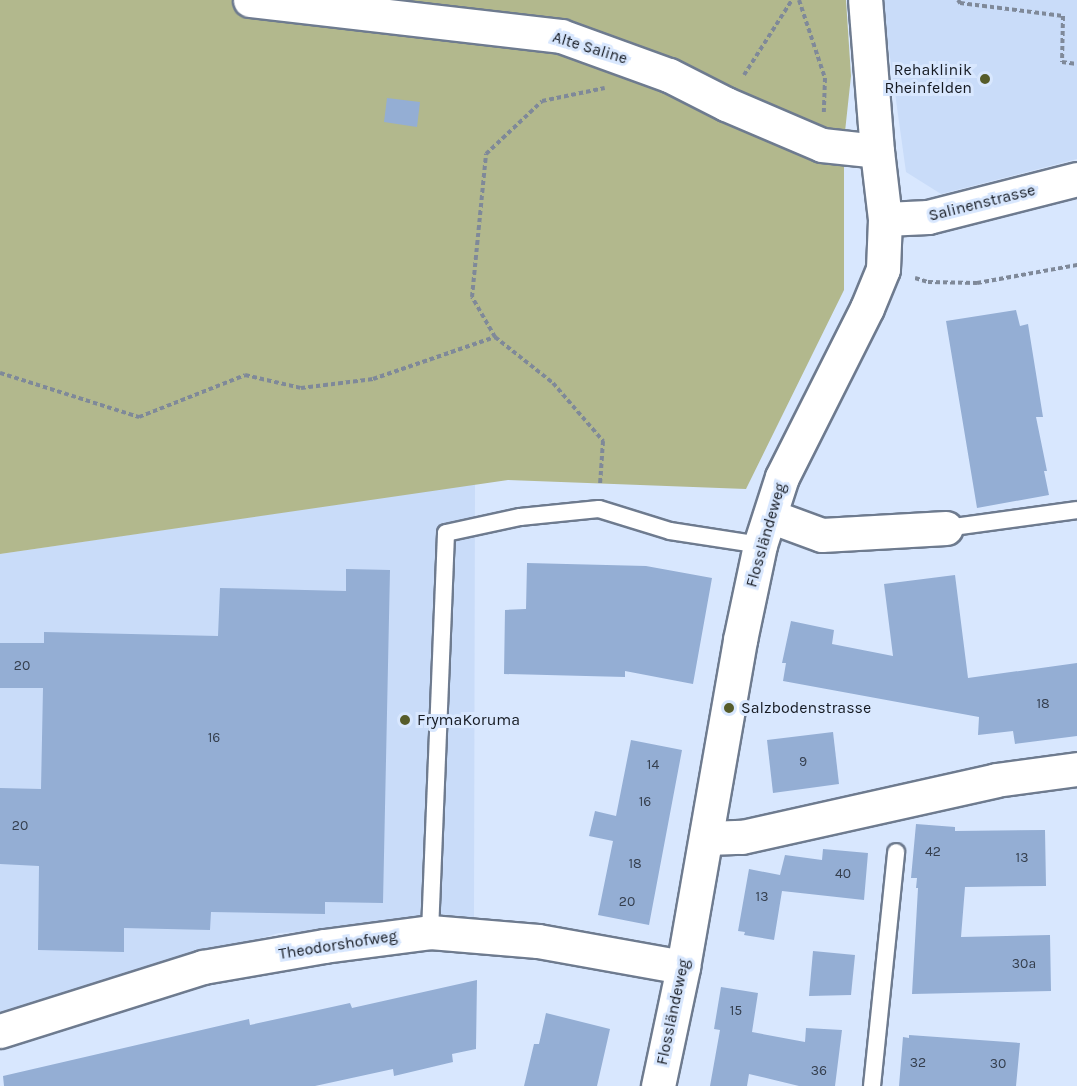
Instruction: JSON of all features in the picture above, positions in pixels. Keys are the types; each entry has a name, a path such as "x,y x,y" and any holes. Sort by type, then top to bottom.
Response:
{"street":[{"name":"Alte Saline","path":"250,0 561,36 669,75 726,104 822,145 877,151"},
{"name":"Flossländeweg","path":"658,1086 707,838 740,640 765,530 782,477 867,308 883,269 885,219 865,0"},
{"name":"Salinenstrasse","path":"885,219 928,218 1077,179"},
{"path":"765,530 822,535 946,528"},
{"path":"707,838 742,837 996,780 1077,769"},
{"name":"Theodorshofweg","path":"0,1031 203,968 324,946 430,932 538,941 683,967"}],"lane":[{"path":"430,932 446,533 520,517 599,509 670,531 765,530"},
{"path":"946,528 1077,510"},
{"path":"872,1086 897,852"}],"path":[{"path":"726,104 792,0"},
{"path":"799,0 825,78 822,145"},
{"path":"958,0 960,3 1063,16 1062,62 1077,64"},
{"path":"599,509 603,441 553,383 495,337 472,297 486,154 542,101 611,87"},
{"path":"883,269 928,282 977,283 1077,266"},
{"path":"0,373 139,417 245,375 301,388 373,379 495,337"}],"shaded area":[{"name":"Rehaklinik Rheinfelden","path":"882,0 1077,0 1077,159 941,194 906,172"},
{"path":"475,484 474,921 279,933 84,990 0,1021 0,554"}],"green space":[{"path":"0,0 846,0 851,76 844,141 844,290 746,489 508,480 0,554"}],"building":[{"path":"387,98 420,102 417,127 384,122"},
{"path":"1016,310 1020,326 1028,324 1043,417 1036,417 1047,471 1044,471 1049,495 977,508 946,321"},
{"path":"527,563 646,566 712,578 693,684 625,671 625,677 504,674 505,610 526,609"},
{"path":"346,569 390,570 383,903 325,902 325,914 211,912 210,930 124,928 124,952 38,950 39,866 0,864 0,788 41,789 43,688 0,688 0,643 44,643 44,632 218,636 220,588 346,591"},
{"path":"955,575 968,678 1077,663 1077,736 1015,744 1013,731 978,735 979,717 783,681 786,663 782,663 791,621 834,630 832,644 893,656 884,584"},
{"path":"833,732 839,784 773,793 767,740"},
{"path":"631,740 682,750 649,925 598,915 613,841 589,836 595,811 616,816"},
{"path":"916,824 955,827 955,831 1045,830 1046,886 965,887 961,937 1050,935 1051,991 912,994 918,888 916,888 917,878 911,878"},
{"path":"823,849 868,853 864,900 782,891 774,940 744,935 745,932 738,931 749,869 780,875 785,855 822,860"},
{"path":"813,951 855,955 851,995 809,996"},
{"path":"477,980 476,1049 452,1054 453,1062 394,1076 393,1069 315,1086 4,1086 3,1076 249,1019 250,1025 350,1003 352,1008"},
{"path":"721,987 758,993 752,1032 805,1042 806,1028 842,1030 835,1086 799,1086 749,1074 747,1086 710,1086 720,1030 714,1029"},
{"path":"546,1013 610,1029 597,1086 524,1086 534,1044 539,1044"},
{"path":"909,1035 1020,1043 1016,1086 899,1086 903,1037 909,1038"}],"place":[{"name":"Rehaklinik Rheinfelden","path":"985,79"},
{"name":"Salzbodenstrasse","path":"729,708"},
{"name":"FrymaKoruma","path":"405,720"}]}
